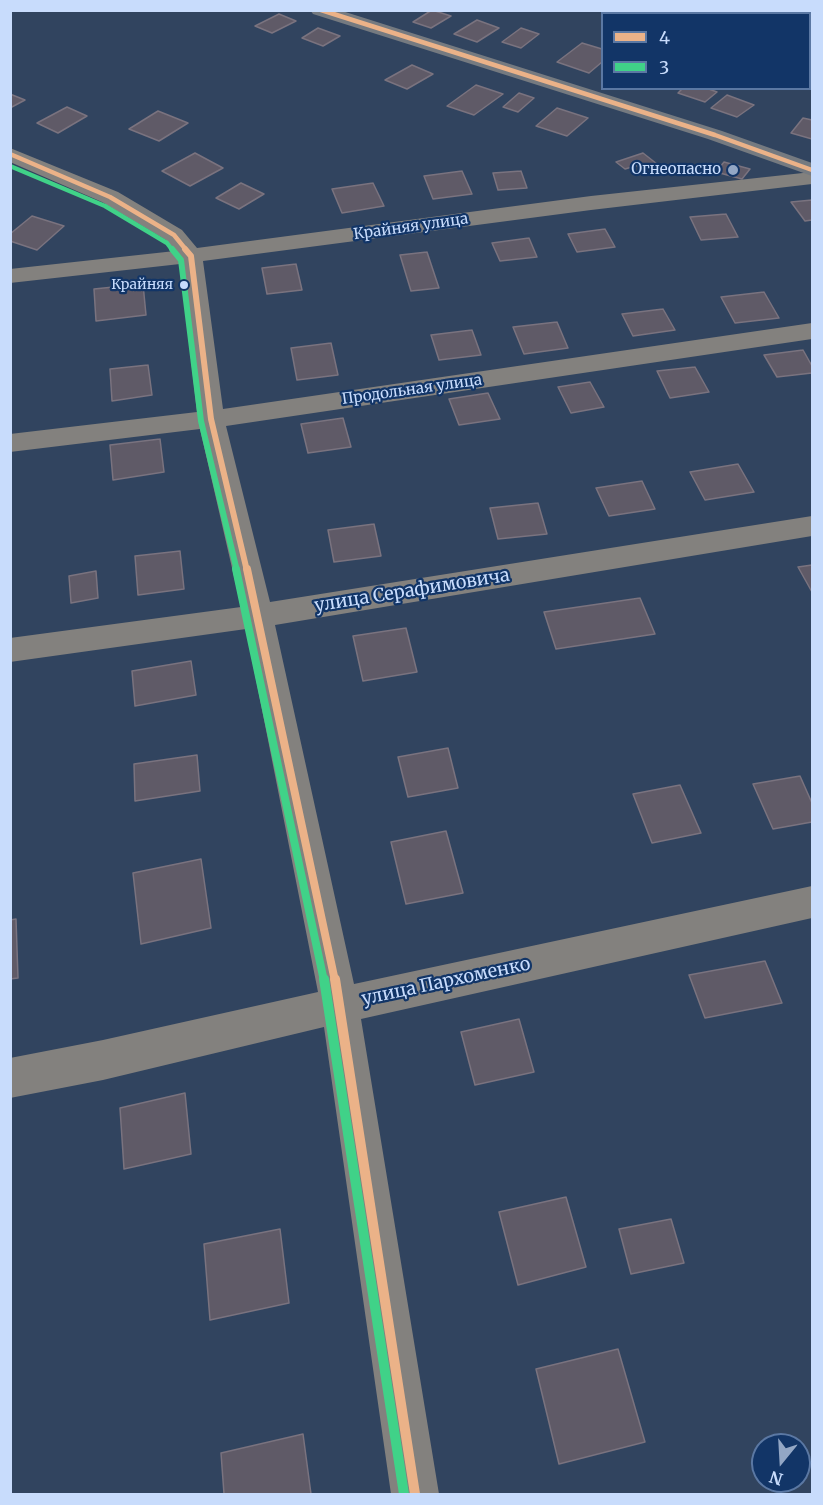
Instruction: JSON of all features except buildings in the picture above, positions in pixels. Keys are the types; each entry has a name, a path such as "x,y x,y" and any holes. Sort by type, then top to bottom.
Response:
{"main road":[{"path":"319,10 715,135 813,170"}],"street":[{"path":"10,154 110,197 174,235 191,256 211,419 258,616 340,1005 415,1494"},
{"name":"Крайняя улица","path":"10,276 191,256 591,203 813,178"},
{"name":"Продольная улица","path":"10,443 211,419 813,331"},
{"name":"улица Серафимовича","path":"10,650 258,616 813,526"},
{"name":"улица Пархоменко","path":"10,1078 103,1060 340,1005 813,902"}],"transit line":[{"name":"4","path":"321,10 715,135 812,170"},
{"name":"4","path":"10,154 110,197 174,235 191,256 211,419 258,616 340,1005 415,1494"},
{"name":"3","path":"10,166 105,206 167,243 181,260 201,421 248,618 330,1007 404,1494"}],"place":[{"name":"Огнеопасно","path":"733,170"},
{"name":"Крайняя","path":"184,285"}]}
